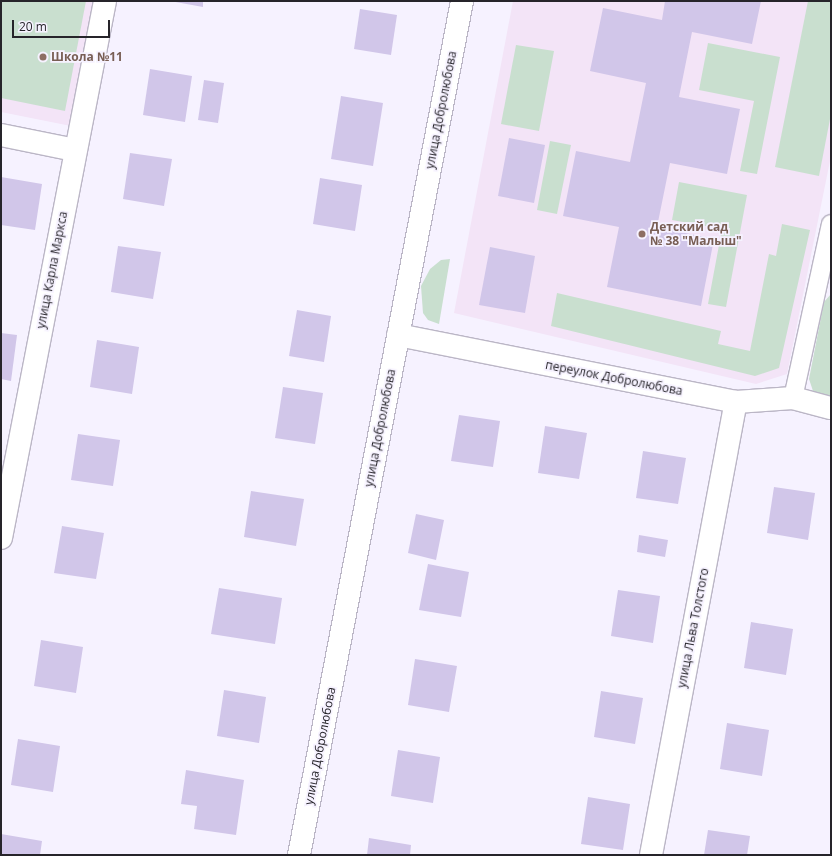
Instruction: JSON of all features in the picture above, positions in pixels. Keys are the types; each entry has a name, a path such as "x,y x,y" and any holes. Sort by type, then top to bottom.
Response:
{"street":[{"name":"улица Карла Маркса","path":"1,538 105,1"},
{"name":"улица Добролюбова","path":"299,855 462,1"},
{"path":"1,135 75,150"},
{"name":"переулок Добролюбова","path":"398,335 736,402 793,398 831,408"},
{"name":"улица Льва Толстого","path":"651,855 736,402"}],"lane":[{"path":"793,398 831,224"}],"shaded area":[{"name":"Школа №11","path":"1,1 95,1 71,126 1,112"},
{"name":"Детский сад № 38 \"Малыш\"","path":"513,1 831,1 831,156 787,374 756,384 454,313"}],"green space":[{"name":"Школа №11","path":"1,1 86,1 65,111 1,98"},
{"path":"808,1 831,1 831,114 819,176 775,167"},
{"path":"708,43 780,57 757,174 740,171 754,101 699,90"},
{"path":"516,45 554,51 539,131 501,124"},
{"path":"550,141 571,145 557,214 537,210"},
{"path":"679,182 747,195 726,307 708,304 722,229 672,220"},
{"path":"782,224 810,230 779,368 755,376 551,326 557,293 721,331 718,344 750,351 769,254 776,256"},
{"path":"450,259 439,324 428,320 423,313 421,286 430,269 441,260"},
{"path":"831,294 831,400 813,391 809,379 824,302"}],"building":[{"path":"170,1 203,1 203,7"},
{"path":"665,1 761,1 752,44 692,32 679,97 740,109 727,174 670,163 657,227 714,239 701,306 607,287 619,227 563,216 576,151 630,162 646,83 590,71 603,8 662,20"},
{"path":"360,9 397,15 391,55 354,49"},
{"path":"150,69 192,76 185,122 143,115"},
{"path":"204,80 224,83 218,123 198,120"},
{"path":"341,96 383,103 373,166 331,159"},
{"path":"509,138 545,145 534,203 498,196"},
{"path":"130,153 172,159 164,206 123,199"},
{"path":"1,177 42,184 35,230 1,225"},
{"path":"320,178 362,185 355,231 313,224"},
{"path":"118,246 161,252 153,299 111,292"},
{"path":"490,247 535,256 525,313 479,305"},
{"path":"297,310 331,316 324,362 289,356"},
{"path":"1,333 17,335 11,381 1,379"},
{"path":"97,340 139,347 132,394 90,387"},
{"path":"283,387 323,393 315,444 275,438"},
{"path":"459,415 500,421 493,467 451,461"},
{"path":"545,426 587,433 579,479 538,473"},
{"path":"78,434 120,440 113,486 71,480"},
{"path":"643,451 686,458 678,504 636,498"},
{"path":"774,487 815,493 808,540 767,533"},
{"path":"251,491 304,499 296,546 244,537"},
{"path":"416,514 444,520 436,560 408,553"},
{"path":"62,526 104,533 96,579 54,573"},
{"path":"639,535 668,540 665,557 637,552"},
{"path":"428,564 469,572 461,617 419,610"},
{"path":"219,588 282,598 275,644 211,634"},
{"path":"618,590 660,596 653,643 611,636"},
{"path":"751,622 793,629 786,675 744,668"},
{"path":"41,640 83,647 76,693 34,686"},
{"path":"415,659 457,666 449,712 408,705"},
{"path":"224,690 266,697 259,743 217,736"},
{"path":"601,691 643,698 635,744 594,737"},
{"path":"727,723 769,730 762,776 720,769"},
{"path":"18,739 60,746 53,792 11,785"},
{"path":"398,750 440,757 433,803 391,796"},
{"path":"186,770 244,780 236,835 194,829 197,806 181,804"},
{"path":"588,797 630,804 623,850 581,844"},
{"path":"708,830 750,836 747,855 704,855"},
{"path":"1,834 42,841 40,855 1,855"},
{"path":"369,838 411,845 410,855 367,855"}],"place":[{"name":"Школа №11","path":"43,57"},
{"name":"Детский сад № 38 \"Малыш\"","path":"642,234"}]}
